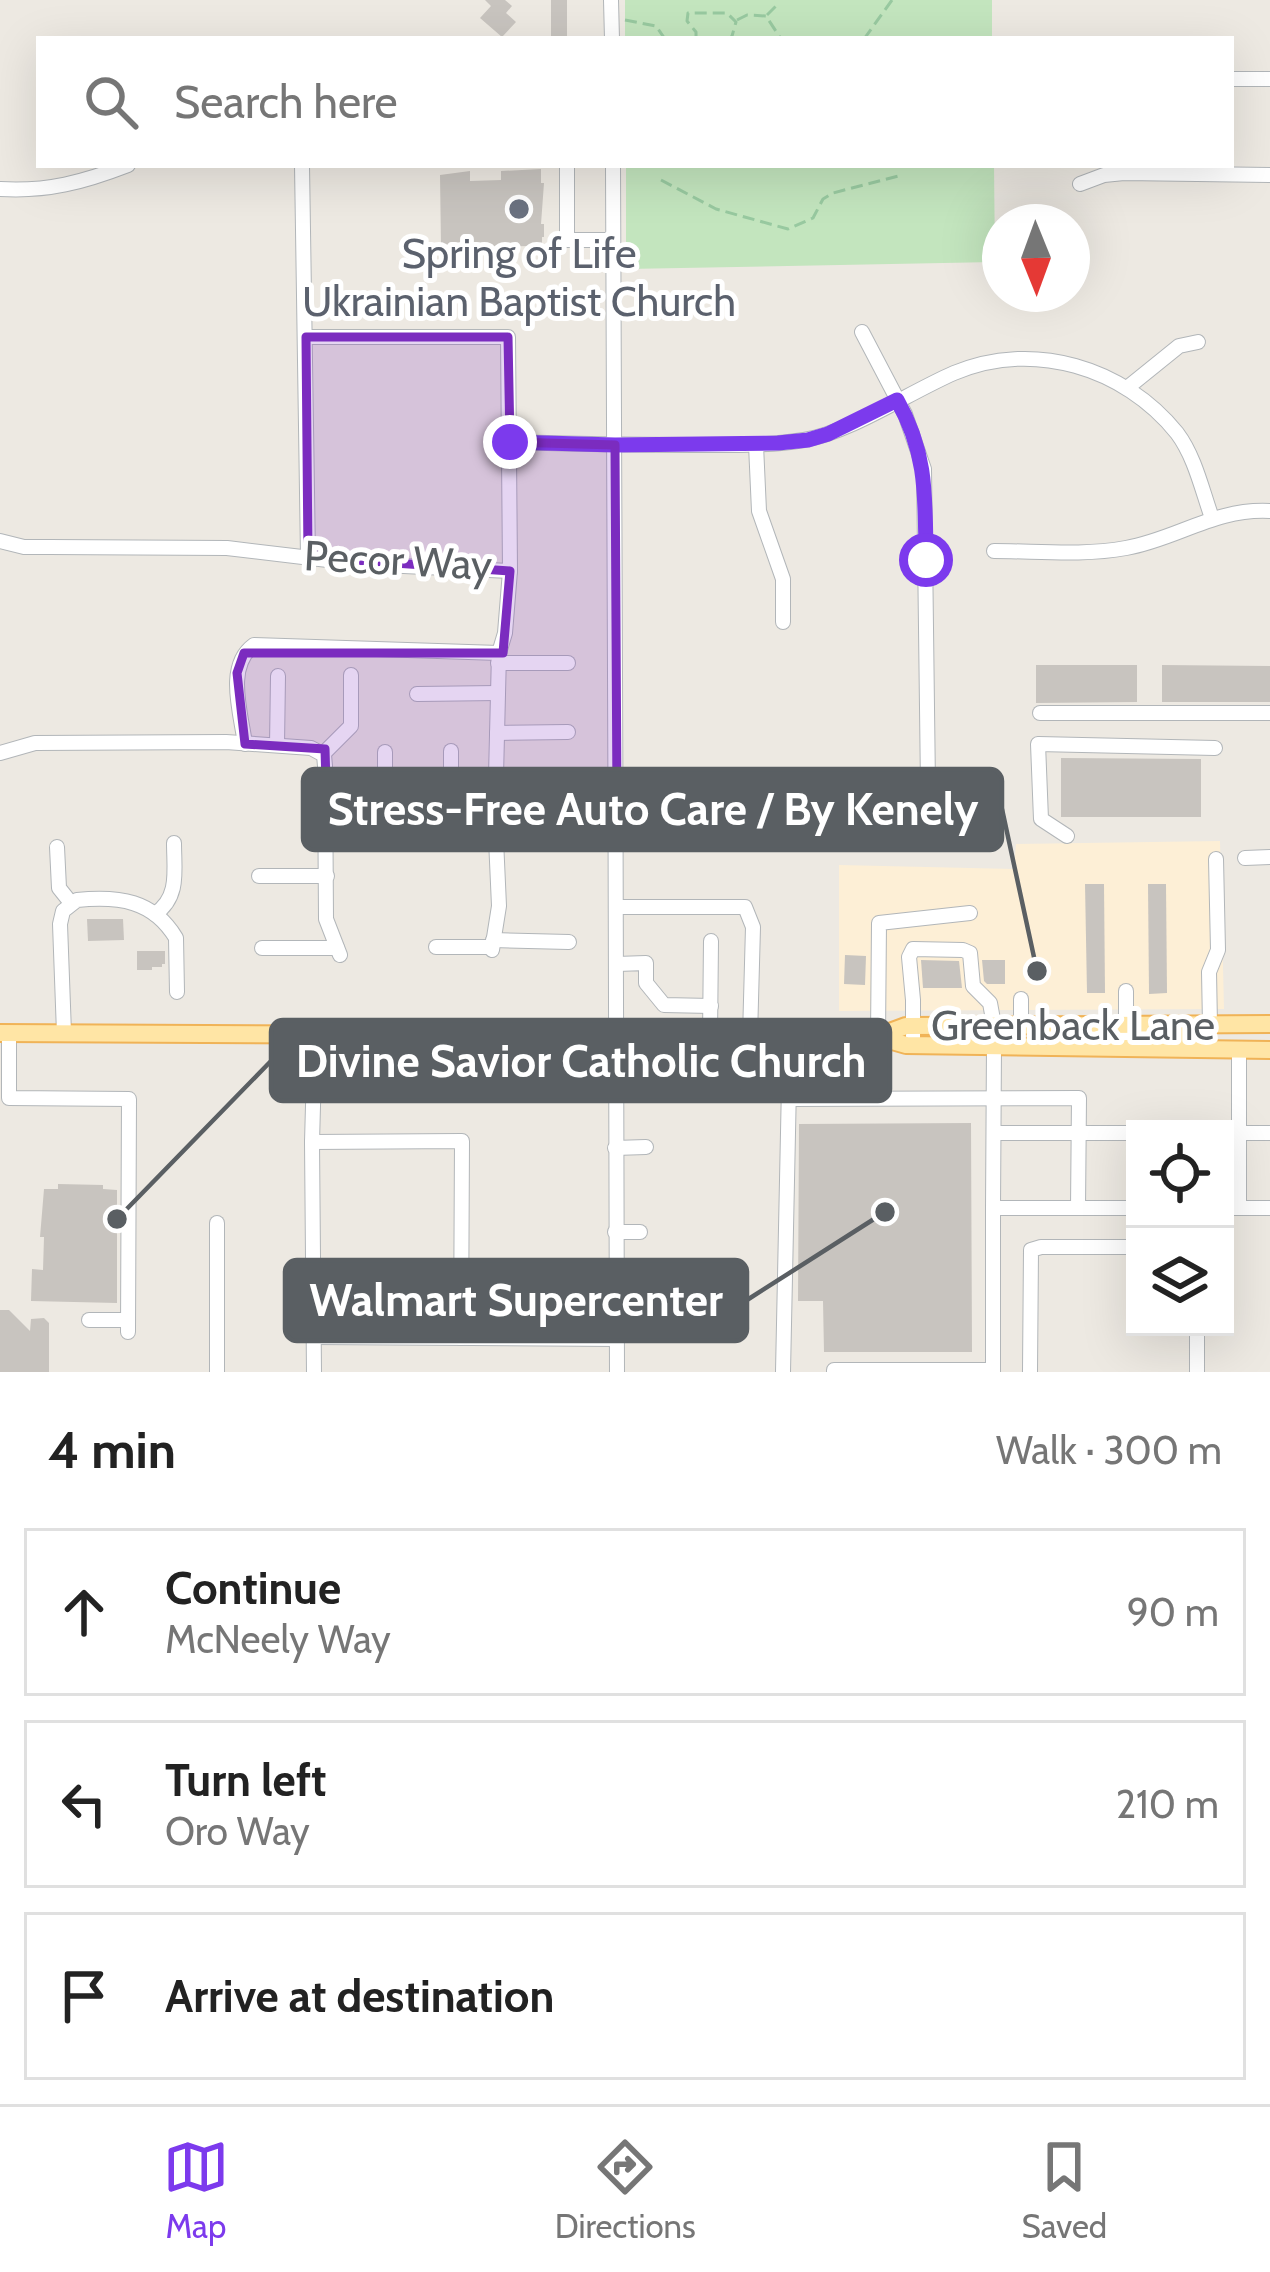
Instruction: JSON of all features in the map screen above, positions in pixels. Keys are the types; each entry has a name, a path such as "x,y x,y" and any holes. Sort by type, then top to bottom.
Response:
{"main road":[{"name":"Greenback Lane","path":"878,1037 906,1025 1027,1026 1068,1017 1126,1026 1270,1024"},
{"path":"1153,1048 1161,1036 1200,1037 1210,1024"},
{"path":"942,1045 951,1036 980,1035 994,1025"},
{"path":"994,1046 1003,1038 1023,1034 1027,1026"},
{"name":"Greenback Lane","path":"5,1033 878,1037 913,1045 1270,1050"}],"street":[{"path":"611,0 611,36"},
{"path":"1234,79 1270,79"},
{"path":"0,189 62,187 121,168"},
{"path":"302,168 308,556"},
{"path":"567,168 567,240 613,239"},
{"path":"613,168 617,1372"},
{"path":"1080,184 1124,173 1270,176"},
{"path":"327,820 495,817 557,798 617,794 928,787 925,478 897,400 862,332"},
{"name":"Pecor Way","path":"0,541 24,547 227,548 361,564 510,571 508,337 306,338"},
{"path":"1127,388 1179,346 1198,342"},
{"path":"510,442 756,445 808,440 959,371 1016,358 1067,362 1127,388 1178,435 1212,518"},
{"path":"756,445 759,511 785,588 783,622"},
{"path":"994,551 1126,548 1235,512 1270,511"},
{"path":"492,946 499,906 495,817 499,658 510,571"},
{"path":"245,744 237,673 244,653 254,646 568,663"},
{"path":"262,948 338,951 326,919 323,754 351,726 351,675"},
{"path":"277,745 278,676"},
{"path":"417,694 498,693"},
{"path":"1040,713 1270,712"},
{"path":"497,733 568,732"},
{"path":"0,753 35,743 226,742 310,748 323,754"},
{"path":"1067,836 1041,819 1038,745 1215,748"},
{"path":"451,751 451,818"},
{"path":"385,819 386,752"},
{"path":"155,914 172,896 174,843"},
{"path":"57,847 59,888 71,903"},
{"path":"1245,858 1270,857"},
{"path":"1210,1024 1209,972 1218,950 1216,859"},
{"path":"259,876 326,875"},
{"path":"64,1033 60,924 71,903 83,898 130,900 155,914 176,938 177,992"},
{"path":"617,907 745,907 753,927 750,1036"},
{"path":"878,1037 879,923 970,913"},
{"path":"711,941 711,1006 725,1073"},
{"path":"436,947 569,942"},
{"path":"913,1045 909,953 918,949 970,953 973,986 990,1003 994,1025"},
{"path":"617,964 646,963 646,983 664,1005 711,1006"},
{"path":"1126,991 1126,1048"},
{"path":"1021,999 1027,1026"},
{"path":"5,1033 9,1098 129,1099 128,1326 89,1320"},
{"path":"314,1372 315,1034"},
{"path":"783,1372 790,1037"},
{"path":"834,1372 993,1371 994,1046"},
{"path":"1233,1120 1239,1050"},
{"path":"790,1099 1079,1098 1078,1208"},
{"path":"994,1133 1126,1133"},
{"path":"1234,1133 1270,1133"},
{"path":"312,1142 462,1141 461,1338"},
{"path":"614,1148 646,1148"},
{"path":"993,1208 1126,1208"},
{"path":"1234,1208 1270,1208"},
{"path":"217,1372 218,1223"},
{"path":"615,1232 640,1232"},
{"path":"1030,1372 1031,1250 1126,1247"},
{"path":"616,1306 639,1306"},
{"path":"1197,1336 1197,1372"},
{"path":"314,1337 617,1339"}],"path":[{"path":"866,36 892,0"},
{"path":"730,36 736,22 747,15 766,16 776,6"},
{"path":"696,36 688,13 727,13 736,22"},
{"path":"766,16 780,36"},
{"path":"611,18 656,26 663,36"},
{"path":"661,180 716,209 788,229 813,218 823,199 833,193 902,175"}],"highlighted area":[{"path":"306,337 508,337 510,442 615,445 617,801 557,798 495,817 327,820 325,749 245,744 237,673 244,653 503,653 510,571 308,557"}],"shaded area":[{"path":"1220,841 1224,1009 839,1011 839,865 1014,869 1016,844"}],"green space":[{"path":"625,0 992,0 992,36 625,36"},
{"path":"626,168 994,168 994,204 982,204 982,262 626,269"}],"building":[{"path":"485,0 505,0 512,6 506,13 516,22 503,36 480,18 491,6"},
{"path":"551,0 567,0 567,36 551,36"},
{"name":"Spring of Life Ukrainian Baptist Church","path":"541,169 542,246 441,247 440,175 470,171 470,181 501,180 501,171"},
{"path":"1036,665 1137,665 1137,702 1036,703"},
{"path":"1162,665 1270,666 1270,702 1162,702"},
{"path":"1061,758 1201,759 1201,817 1061,817"},
{"path":"1085,884 1104,884 1105,993 1087,993"},
{"path":"1148,884 1166,884 1167,993 1149,994"},
{"path":"87,919 123,919 124,940 88,941"},
{"path":"137,951 165,951 165,964 137,970"},
{"path":"845,955 866,956 865,985 844,984"},
{"path":"921,960 959,961 962,988 923,988"},
{"path":"982,960 1005,960 1005,984 984,981"},
{"path":"971,1123 972,1352 824,1352 823,1301 798,1301 799,1124"},
{"path":"58,1184 117,1190 117,1303 31,1301 32,1269 43,1270 44,1189 58,1189"},
{"path":"0,1310 9,1310 30,1331 31,1319 44,1318 49,1323 49,1372 0,1372"}],"place":[{"name":"Spring of Life Ukrainian Baptist Church","path":"519,209"},
{"name":"Stress-Free Auto Care / By Kenely","path":"1037,971"},
{"name":"Walmart Supercenter","path":"885,1212"},
{"name":"Divine Savior Catholic Church","path":"117,1219"}],"route":[{"path":"510,442 756,445 808,440 897,400 924,469 926,560"}]}
